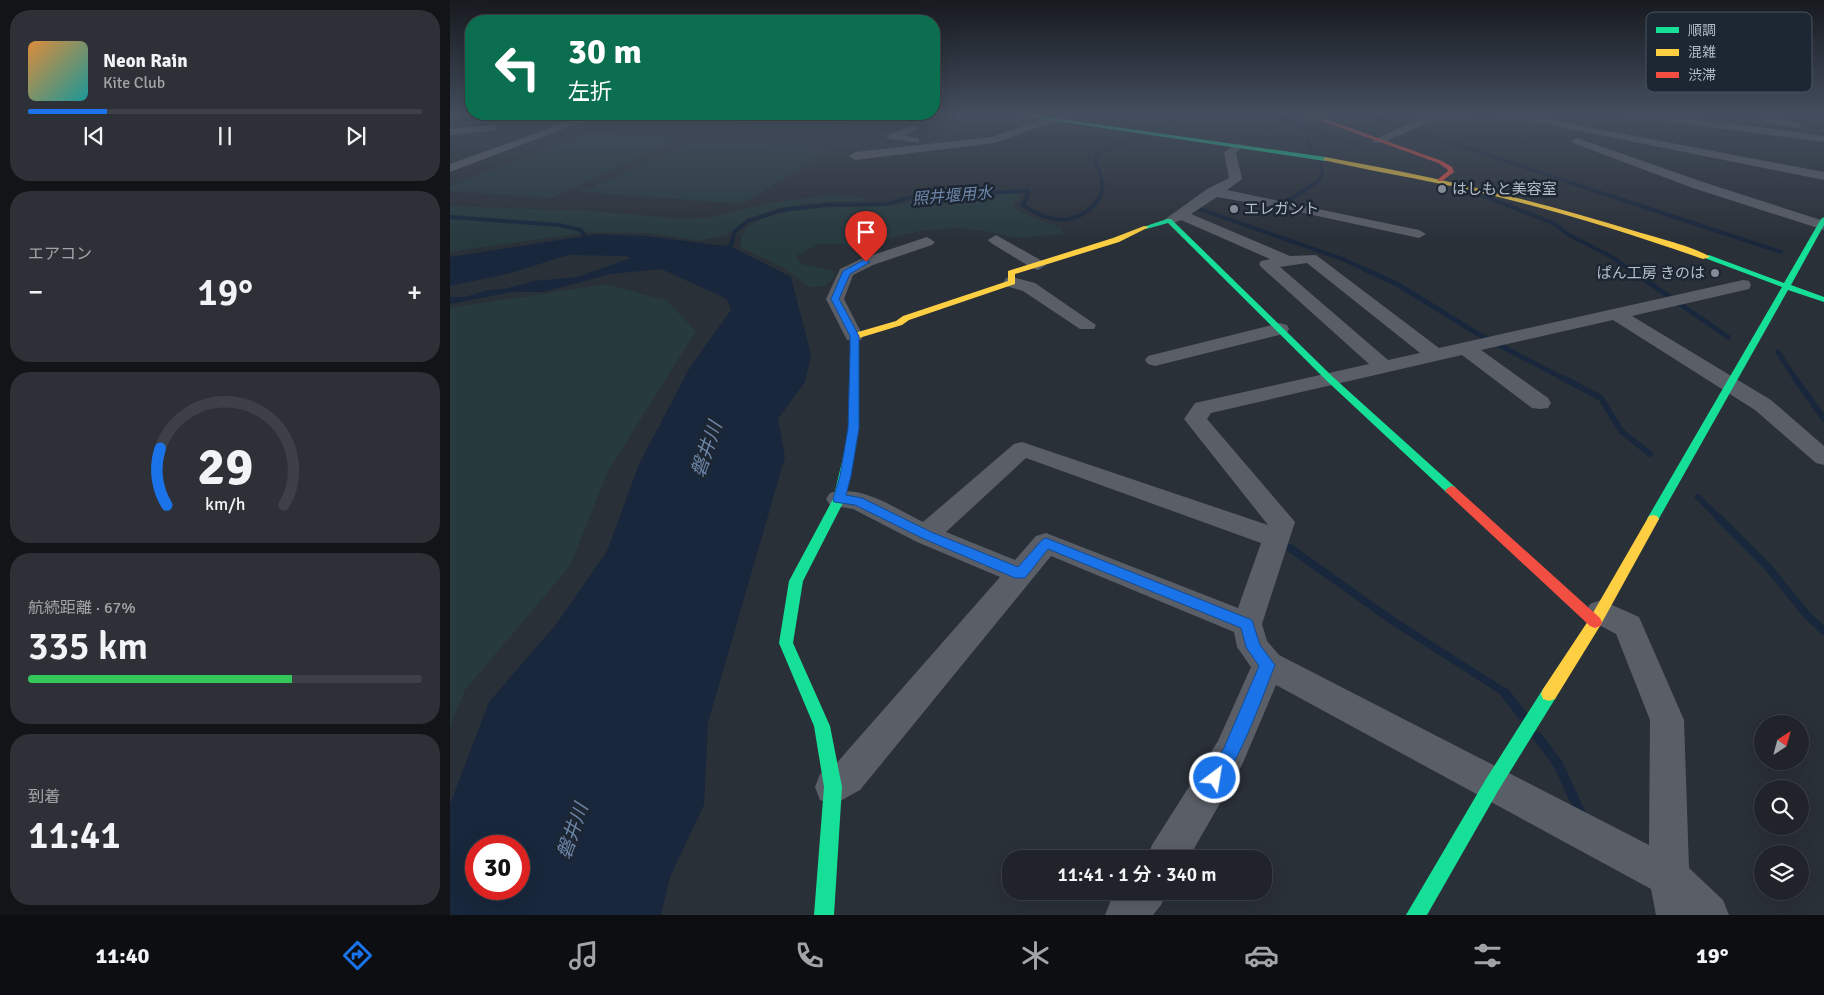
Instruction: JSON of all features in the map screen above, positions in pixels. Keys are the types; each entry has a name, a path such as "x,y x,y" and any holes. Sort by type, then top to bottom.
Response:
{"street":[{"path":"450,168 484,156"},
{"path":"1012,282 1011,273 1116,240 1126,234 1175,217 1212,192 1236,179 1231,156"},
{"path":"1305,156 1439,180 1534,203 1610,225 1824,300"},
{"path":"1417,156 1450,168 1451,172 1439,180"},
{"path":"1416,915 1492,784 1598,617 1729,384 1764,328 1823,223 1698,185 1619,156"},
{"path":"1718,156 1824,176"},
{"path":"1212,192 1260,198 1301,209 1419,234"},
{"path":"1175,217 1288,261"},
{"path":"1175,217 1280,329 1331,380 1598,617 1628,626 1667,720 1669,877 1677,915"},
{"path":"996,240 1038,265"},
{"path":"824,915 833,787 822,726 786,643 796,580 839,499 846,476 854,428 854,336 835,299 846,272 866,262 927,242"},
{"path":"1385,368 1267,264 1310,258 1437,356"},
{"path":"854,336 899,323 906,318 1012,282 1029,287 1087,326"},
{"path":"1708,915 1669,877 1268,665 1253,647 1247,624 1282,522 1195,419 1203,408 1742,285"},
{"path":"1616,314 1763,405 1824,458"},
{"path":"1155,360 1280,329"},
{"path":"1467,349 1540,403"},
{"path":"926,535 1022,449 1277,538"},
{"path":"839,499 858,501 926,535 1020,574"},
{"path":"833,787 846,778 1046,543 1247,624"},
{"path":"1171,850 1230,753 1268,665"},
{"path":"1126,915 1139,900"}],"green space":[{"path":"528,156 644,156 552,198 450,191 450,186"},
{"path":"660,156 820,156 742,204 582,192"},
{"path":"1017,192 1021,197 1013,204 1015,209 1062,228 1063,234 1018,238 958,228 925,230 900,235 864,250 842,244 819,244 796,256 801,264 835,271 832,280 825,286 809,287 786,269 740,247 745,231 759,220 781,213 833,207 897,205 922,199 949,196"},
{"path":"831,195 866,198 859,202 830,201 779,208 750,218 726,235 699,241 649,233 589,232 450,252 450,206 592,211 683,219 712,217 770,203"},
{"path":"607,284 667,301 696,331 608,471 570,566 465,690 450,726 450,308"}],"water":[{"name":"磐井川","path":"597,234 648,236 732,247 791,277 811,355 805,382 778,419 785,457 708,723 704,805 670,877 661,915 450,915 450,804 489,702 557,623 607,551 639,464 690,367 731,310 727,299 661,269 611,274 544,292 513,292 450,304 450,297 465,297 488,290 504,289 534,281 577,277 631,258 625,256 568,255 511,273 450,286 450,257"}],"waterway":[{"name":"照井堰用水","path":"1097,156 1096,162 1103,183"},
{"path":"1490,156 1572,183"},
{"path":"1317,182 1323,174 1320,164"},
{"name":"照井堰用水","path":"721,250 731,245 735,231 748,221 782,210 825,205 886,204 915,196 1028,191 1027,198 1022,205 1049,218 1067,219 1084,213 1098,201 1101,195 1102,182"},
{"path":"1284,203 1317,182"},
{"path":"1568,182 1781,252"},
{"path":"1481,195 1553,223 1569,235 1612,257 1631,270"},
{"path":"1197,208 1345,260 1366,270"},
{"path":"450,217 559,225 581,230 589,242"},
{"path":"1364,269 1397,284 1478,334 1566,380"},
{"path":"1629,269 1728,337"},
{"path":"1778,352 1796,380"},
{"path":"1563,378 1601,398 1621,431 1650,454"},
{"path":"1795,378 1824,419"},
{"path":"1698,497 1767,566 1807,615 1824,631"},
{"path":"1290,548 1393,621 1507,694"},
{"path":"1505,693 1523,716"},
{"path":"1537,736 1558,764 1581,814"}],"traffic: fast":[{"path":"1302,156 1325,159"},
{"path":"1653,519 1824,219"},
{"path":"1146,227 1169,220 1331,380 1451,490"},
{"path":"1706,257 1824,300"},
{"path":"824,915 833,787 822,726 786,643 796,581 839,499 852,441"},
{"path":"1416,915 1492,785 1549,694"}],"traffic: slow":[{"path":"1325,159 1422,177 1565,212 1706,257"},
{"path":"852,441 854,428 854,336 899,323 906,318 1012,282 1011,273 1116,240 1146,227"},
{"path":"1549,694 1595,622 1653,519"}],"traffic: jam":[{"path":"1422,156 1450,168 1451,172 1440,180"},
{"path":"1451,490 1595,622"}],"place":[{"name":"はしもと美容室","path":"1442,189"},
{"name":"エレガント","path":"1234,209"},
{"name":"ぱん工房 きのは","path":"1715,273"}],"route":[{"path":"866,262 846,272 835,299 854,336 855,353 854,428 846,476 839,499 858,501 926,535 1020,574 1046,543 1247,624 1253,647 1268,665 1230,753 1215,778"}]}
